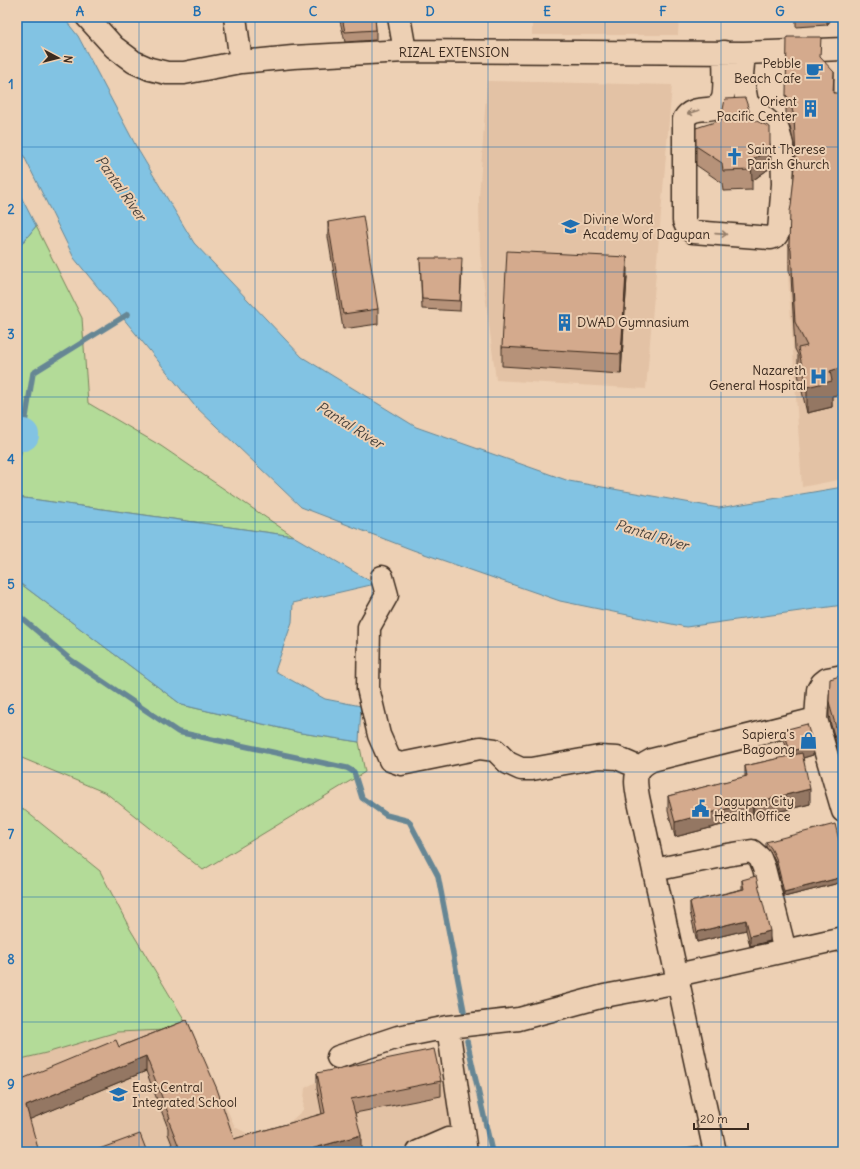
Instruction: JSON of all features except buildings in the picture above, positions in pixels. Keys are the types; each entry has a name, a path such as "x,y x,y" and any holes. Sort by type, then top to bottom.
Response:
{"street":[{"name":"RIZAL EXTENSION","path":"87,17 114,47 134,62 150,69 167,73 184,73 241,62 294,56 405,51 734,53 843,49"},
{"path":"236,17 241,62"},
{"path":"399,17 405,51"},
{"path":"734,53 742,75 747,103 778,130 782,144 783,184 779,231 776,236 771,238 693,232 687,228 684,221 684,119 687,114 692,111 716,108 722,101 734,53"},
{"path":"382,577 387,594 369,627 368,688 378,735 390,760 401,764 480,748 496,750 508,763 521,770 599,757 617,758 640,768"},
{"path":"843,676 827,679 822,683 818,690 816,719 843,811"},
{"path":"715,1152 636,785 636,775 644,763 652,760 816,719"},
{"path":"654,870 752,851 760,858 764,868 785,950"},
{"path":"338,1057 398,1037 448,1027 519,1019 604,996 678,979 785,950 843,938"},
{"path":"448,1027 465,1145"},
{"path":"418,1152 448,1138 465,1145"}],"shaded area":[{"path":"532,17 679,17 678,35 532,35"},
{"name":"Divine Word Academy of Dagupan","path":"487,81 672,85 646,389 496,380 480,254 479,198"},
{"name":"Nazareth General Hospital","path":"788,154 843,156 843,479 802,487 788,275"},
{"name":"East Central Integrated School","path":"190,1029 235,1127 251,1135 278,1133 303,1110 305,1088 325,1077 436,1052 446,1100 454,1152 17,1152 17,1060 117,1032"}],"green space":[{"path":"36,226 82,318 88,403 161,446 293,536 17,497 17,245 20,246"},
{"path":"17,581 182,705 301,733 359,742 365,772 203,870 106,793 17,756"},
{"path":"17,804 100,871 130,929 190,1029 117,1032 17,1060"}],"water":[{"name":"Pantal River","path":"17,17 63,17 78,36 137,148 194,243 302,357 416,427 569,481 719,508 843,487 843,605 686,627 560,601 413,550 301,507 194,405 74,258 17,142"},
{"path":"17,189 36,226 20,246 17,245"},
{"path":"17,497 293,536 375,584 293,603 292,622 275,671 325,699 361,706 359,742 301,733 182,705 17,581"}],"waterway":[{"path":"17,460 23,435 33,373 128,314"},
{"path":"17,435 23,435"},
{"path":"17,614 71,660 178,732 347,768 354,772 362,798 386,815 409,821 438,876 464,1011"},
{"path":"467,1041 492,1152"}],"place":[{"name":"Pebble Beach Cafe","path":"814,70"},
{"name":"Orient Pacific Center","path":"810,108"},
{"name":"Saint Therese Parish Church","path":"734,156"},
{"name":"Divine Word Academy of Dagupan","path":"570,226"},
{"name":"DWAD Gymnasium","path":"564,322"},
{"name":"Nazareth General Hospital","path":"819,377"},
{"name":"Sapiera's Bagoong","path":"808,741"},
{"name":"Dagupan City Health Office","path":"701,808"},
{"name":"East Central Integrated School","path":"119,1094"}]}
